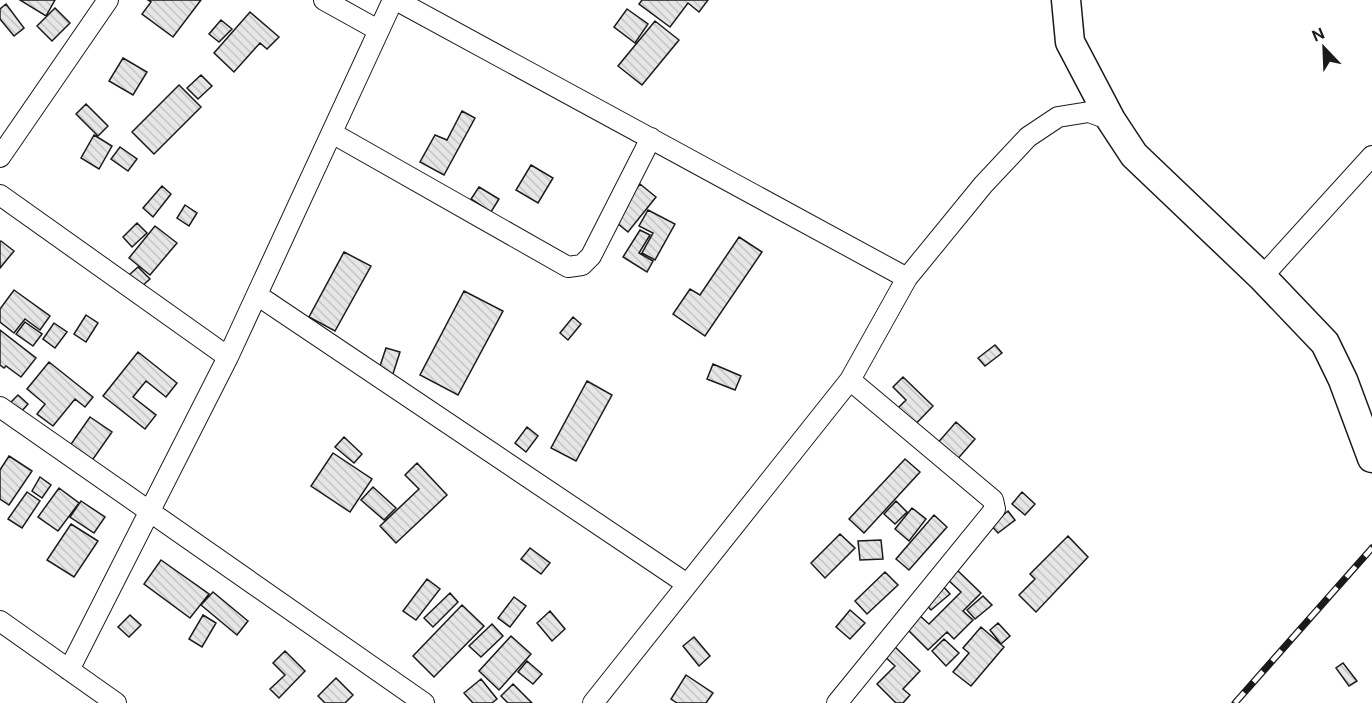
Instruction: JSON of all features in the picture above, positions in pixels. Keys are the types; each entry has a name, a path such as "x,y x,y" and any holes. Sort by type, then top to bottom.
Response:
{"street":[{"path":"0,157 108,0"},
{"path":"324,0 378,30"},
{"path":"69,670 228,357 378,30 395,0 908,278"},
{"path":"1066,0 1070,42 1111,120 1134,155 1262,277 1324,343 1343,380 1372,458"},
{"path":"593,703 850,380 908,278 983,185 1028,137 1058,117 1089,112 1111,120"},
{"path":"332,133 568,267 582,265 591,256 651,138"},
{"path":"1262,277 1372,156"},
{"path":"0,195 228,357"},
{"path":"257,295 687,584"},
{"path":"837,703 995,509 993,500 850,380"},
{"path":"0,407 151,510 179,532 424,703"},
{"path":"0,621 69,670 103,700"}],"building":[{"path":"20,0 55,0 46,16"},
{"path":"148,0 201,0 173,37 142,14 151,2"},
{"path":"642,0 708,0 699,12 688,3 670,27 639,4"},
{"path":"6,4 24,28 14,36 0,19 0,9"},
{"path":"55,8 70,23 52,41 37,26"},
{"path":"627,9 648,24 635,43 614,27"},
{"path":"250,12 279,37 267,49 260,43 234,72 214,53"},
{"path":"221,20 232,29 219,42 209,34"},
{"path":"655,21 679,40 642,85 618,66"},
{"path":"123,58 147,72 133,95 109,81"},
{"path":"201,75 212,86 198,99 187,88"},
{"path":"179,85 201,107 154,154 132,132"},
{"path":"86,104 108,126 98,136 76,114"},
{"path":"462,111 475,118 444,175 420,162 435,135 447,140"},
{"path":"94,135 112,146 99,169 81,158"},
{"path":"120,147 137,159 128,171 111,159"},
{"path":"531,165 553,178 538,203 516,190"},
{"path":"640,184 656,197 628,232 612,219"},
{"path":"162,186 171,194 153,217 143,208"},
{"path":"479,187 499,199 491,212 471,199"},
{"path":"185,205 197,213 189,226 177,218"},
{"path":"648,210 675,224 655,260 642,253 653,233 639,226"},
{"path":"137,223 147,233 132,247 123,237"},
{"path":"155,226 177,243 150,275 129,258"},
{"path":"640,230 650,235 639,253 653,261 647,272 623,257"},
{"path":"739,237 762,252 705,336 673,314 690,289 700,295"},
{"path":"0,242 14,251 0,268"},
{"path":"344,252 371,266 335,331 309,317"},
{"path":"138,267 150,279 140,288 129,275"},
{"path":"14,290 50,316 40,330 25,319 14,333 0,322 0,309"},
{"path":"464,291 503,311 458,395 420,375"},
{"path":"86,315 98,323 86,342 74,334"},
{"path":"573,317 581,324 568,340 560,333"},
{"path":"25,322 42,334 33,346 16,334"},
{"path":"54,323 67,332 55,348 43,339"},
{"path":"0,330 36,358 21,377 6,366 4,368 0,365"},
{"path":"995,345 1002,353 985,366 978,358"},
{"path":"386,348 400,352 391,380 377,375"},
{"path":"138,352 177,383 166,397 146,381 133,397 156,415 145,429 103,396"},
{"path":"49,362 93,397 85,407 75,399 53,426 37,414 45,404 27,389"},
{"path":"713,364 741,376 735,390 707,379"},
{"path":"903,377 933,406 906,434 888,418 906,400 893,387"},
{"path":"587,381 612,395 576,461 551,448"},
{"path":"18,395 28,404 14,420 3,410"},
{"path":"90,417 112,432 91,462 69,447"},
{"path":"956,422 975,439 955,462 928,454"},
{"path":"527,427 538,436 526,452 515,443"},
{"path":"344,437 362,454 354,463 335,447"},
{"path":"333,453 372,479 350,512 311,486"},
{"path":"9,456 32,471 9,505 0,499 0,470"},
{"path":"905,459 920,472 864,533 849,519"},
{"path":"417,463 447,495 396,543 380,526 419,489 405,475"},
{"path":"40,477 51,485 42,498 32,491"},
{"path":"373,487 396,508 384,520 361,500"},
{"path":"59,488 79,503 58,531 38,517"},
{"path":"27,492 40,501 22,528 8,519"},
{"path":"1022,492 1035,504 1025,515 1012,504"},
{"path":"81,501 105,517 94,533 70,517"},
{"path":"896,501 907,512 895,524 884,514"},
{"path":"912,508 926,519 909,541 895,529"},
{"path":"1008,511 1015,520 998,533 991,525"},
{"path":"934,515 947,527 909,570 896,559"},
{"path":"71,524 98,541 74,577 47,560"},
{"path":"840,534 855,548 825,578 811,563"},
{"path":"1068,536 1088,557 1036,612 1019,595 1035,579 1030,574"},
{"path":"881,540 883,559 860,560 858,541"},
{"path":"530,548 550,563 541,574 521,559"},
{"path":"161,560 209,594 190,618 144,584"},
{"path":"956,569 981,593 963,611 973,620 954,639 947,632 928,650 905,627 918,614 929,624 961,592 947,579"},
{"path":"885,572 898,585 867,614 855,601"},
{"path":"427,579 440,589 416,620 403,611"},
{"path":"942,585 950,594 931,610 923,601"},
{"path":"213,592 248,621 237,635 201,605"},
{"path":"450,593 458,602 433,627 424,618"},
{"path":"983,596 992,605 975,619 967,610"},
{"path":"514,597 526,606 510,627 498,618"},
{"path":"462,605 484,626 434,677 413,656"},
{"path":"850,610 865,623 850,639 836,627"},
{"path":"550,611 565,629 552,641 537,623"},
{"path":"130,615 141,625 129,637 118,627"},
{"path":"203,615 216,623 202,647 189,639"},
{"path":"998,623 1010,636 1001,644 990,630"},
{"path":"492,624 503,636 481,657 469,646"},
{"path":"981,627 1004,647 971,686 953,672 969,653 963,648"},
{"path":"511,636 531,654 499,690 479,671"},
{"path":"694,637 710,656 699,666 683,646"},
{"path":"944,639 959,653 946,666 932,651"},
{"path":"892,644 920,671 903,689 910,695 903,703 896,703 877,684 895,666 882,654"},
{"path":"285,651 305,671 279,698 270,689 285,675 273,663"},
{"path":"527,661 542,674 533,684 518,672"},
{"path":"1343,663 1357,681 1349,686 1336,668"},
{"path":"686,675 713,693 706,703 677,703 671,699"},
{"path":"336,678 353,695 345,703 325,703 318,696"},
{"path":"481,679 497,699 492,703 473,703 464,693"},
{"path":"513,684 532,703 508,703 501,696"}],"railway":[{"path":"1235,703 1372,548"}]}
